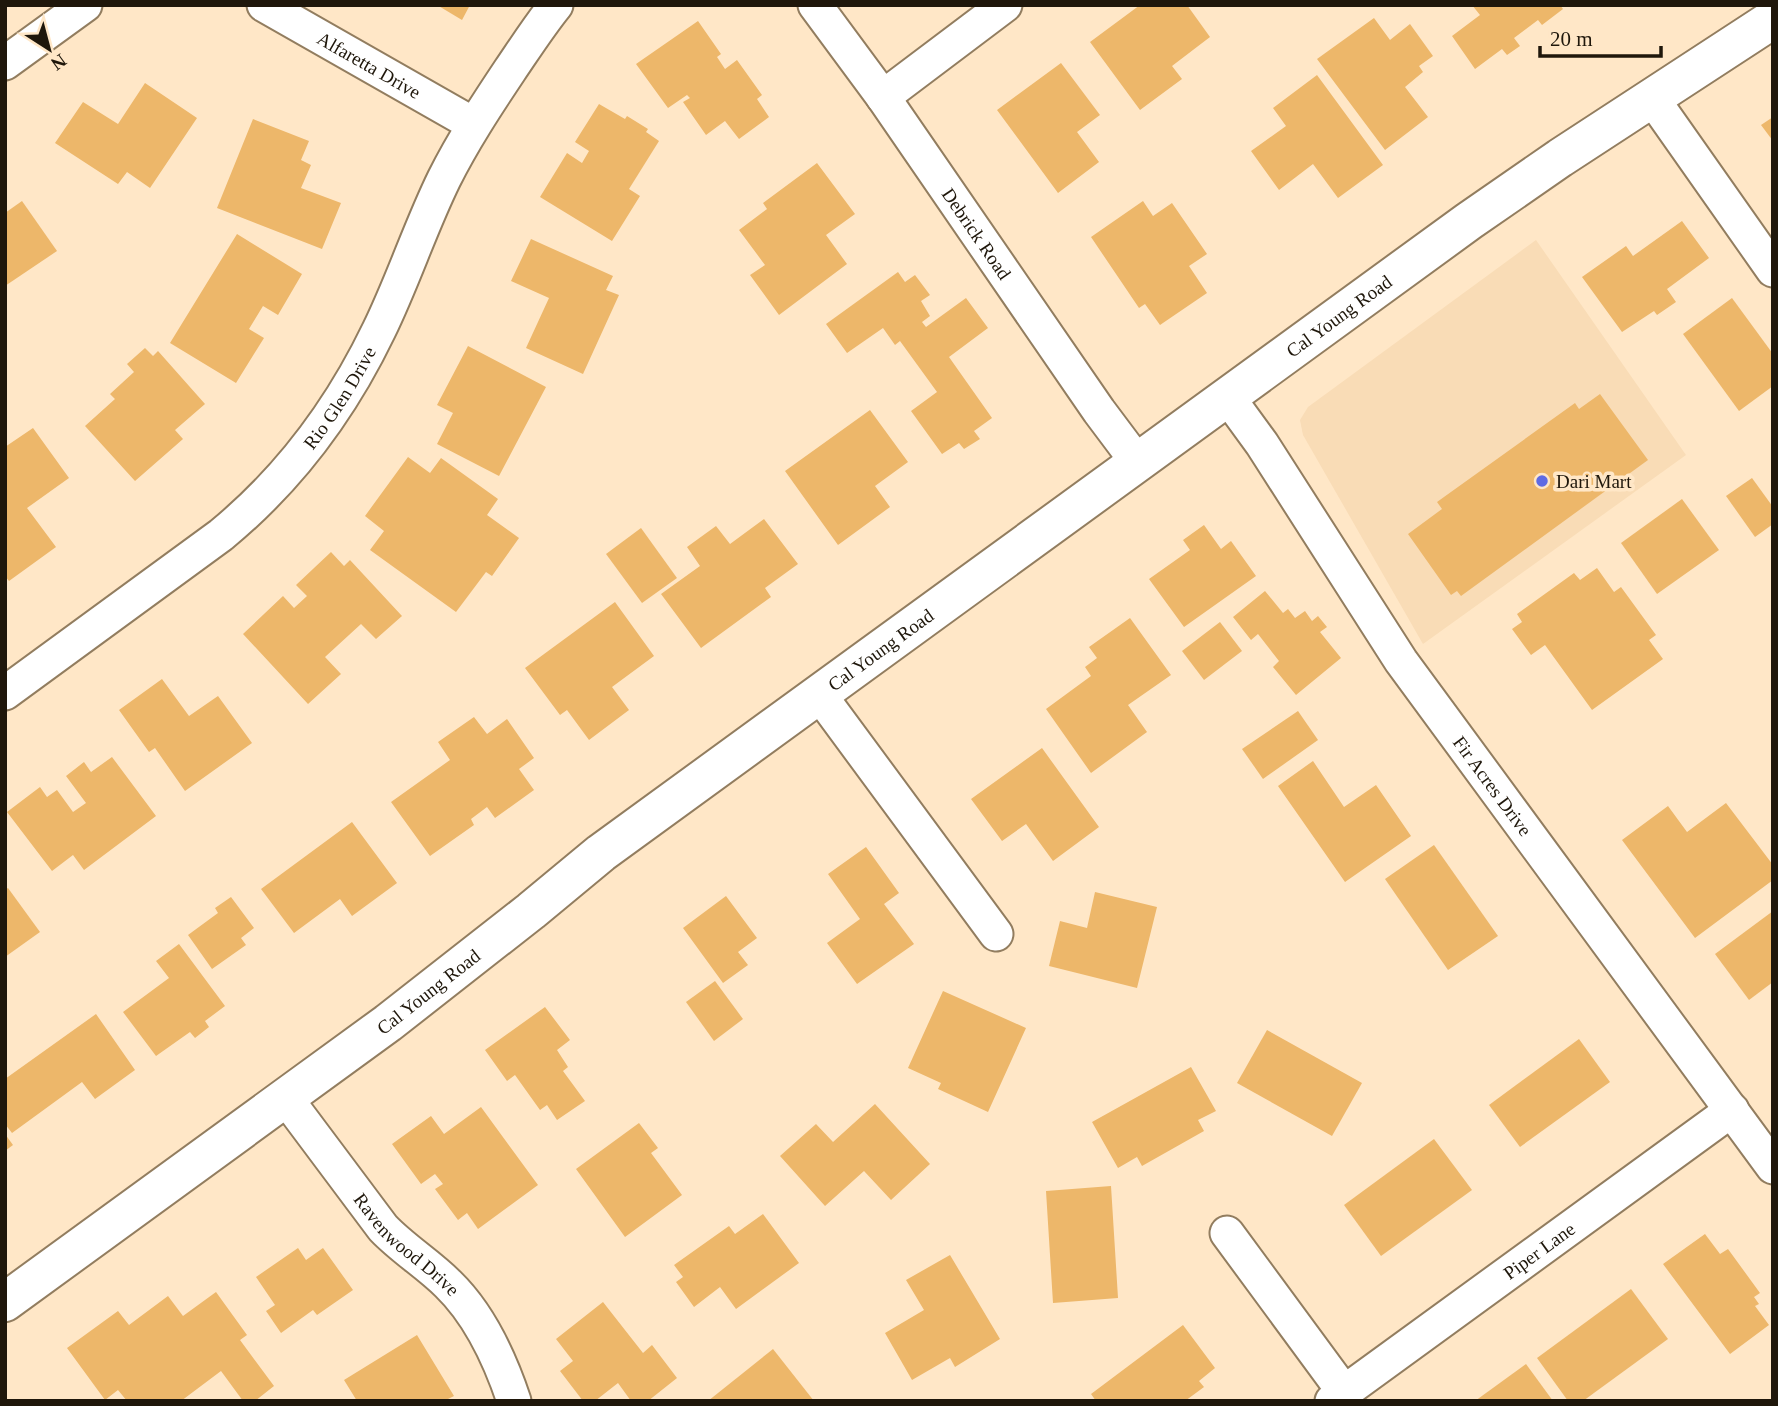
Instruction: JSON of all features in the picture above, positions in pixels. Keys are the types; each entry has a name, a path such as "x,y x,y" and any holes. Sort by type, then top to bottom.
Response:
{"main road":[{"name":"Cal Young Road","path":"5,1302 387,1023 601,853 1469,220 1773,19"}],"street":[{"path":"5,63 85,5"},
{"name":"Alfaretta Drive","path":"264,5 473,124"},
{"name":"Rio Glen Drive","path":"5,693 221,535 246,514 291,467 336,407 362,363 390,306 444,180 473,124 556,5"},
{"name":"Debrick Road","path":"815,5 883,97 1091,400 1138,463"},
{"path":"883,97 1005,5"},
{"path":"1652,98 1773,270"},
{"name":"Fir Acres Drive","path":"1227,396 1262,444 1401,661 1773,1167"},
{"path":"819,694 996,934"},
{"name":"Ravenwood Drive","path":"285,1097 383,1228 397,1243 431,1268 468,1306 499,1361 514,1401"},
{"name":"Piper Lane","path":"1227,1233 1338,1396 1732,1110"}],"shaded area":[{"path":"1536,240 1686,455 1423,644 1303,435 1300,420 1308,407"}],"building":[{"path":"437,5 470,5 462,20"},
{"path":"1140,5 1187,5 1210,37 1172,66 1182,79 1140,110 1090,42"},
{"path":"1472,5 1560,5 1563,9 1542,25 1538,20 1514,38 1520,46 1507,55 1502,49 1475,69 1452,36 1480,15"},
{"path":"1374,18 1390,40 1410,24 1433,56 1419,66 1423,72 1405,87 1428,117 1385,150 1317,59"},
{"path":"698,21 721,54 717,57 725,69 737,60 762,95 757,99 769,117 739,139 725,121 706,135 683,102 690,98 687,95 668,108 636,64"},
{"path":"1061,63 1100,115 1077,132 1099,162 1058,193 997,110"},
{"path":"1317,75 1383,165 1338,198 1313,164 1279,190 1251,151 1286,126 1273,108"},
{"path":"145,83 197,118 150,188 127,172 118,184 55,143 83,102 118,124"},
{"path":"599,104 625,119 627,116 648,129 646,132 659,141 629,189 640,196 612,241 540,197 567,153 582,163 589,151 575,142"},
{"path":"1773,117 1773,141 1761,125"},
{"path":"253,119 309,141 301,160 311,165 301,188 341,203 322,249 217,208"},
{"path":"817,163 855,214 826,235 847,264 779,315 750,275 765,265 739,230 767,209 763,203"},
{"path":"22,201 57,251 5,286 5,213"},
{"path":"1143,201 1153,216 1172,203 1207,254 1189,266 1207,293 1160,325 1145,304 1139,308 1091,237"},
{"path":"1682,221 1709,258 1667,289 1676,302 1657,315 1654,311 1622,332 1582,277 1626,246 1633,256"},
{"path":"237,234 302,274 278,315 263,306 249,329 264,338 236,383 170,343"},
{"path":"531,239 613,276 606,290 619,295 583,374 526,348 549,298 511,281"},
{"path":"898,272 905,282 915,275 930,295 921,301 930,316 922,322 926,327 966,298 988,328 949,357 992,418 974,431 980,439 964,449 959,443 942,454 911,411 937,392 900,341 895,345 883,328 847,353 826,324"},
{"path":"1732,298 1773,354 1773,386 1739,411 1683,334"},
{"path":"468,346 546,387 499,476 437,444 453,413 437,405"},
{"path":"145,348 153,356 158,351 205,404 175,430 183,439 135,481 85,426 115,399 110,394 134,372 127,364"},
{"name":"Dari Mart","path":"1600,394 1648,460 1461,596 1457,591 1451,595 1408,534 1442,509 1437,502 1575,403 1579,409"},
{"path":"870,410 908,462 875,486 890,507 838,545 785,471"},
{"path":"33,428 69,478 27,508 56,547 9,581 5,576 5,447"},
{"path":"408,457 430,473 441,458 498,499 487,515 519,538 492,576 486,572 456,612 370,550 384,531 365,516"},
{"path":"1752,478 1773,507 1773,524 1755,537 1726,496"},
{"path":"1682,499 1719,550 1657,594 1621,543"},
{"path":"764,519 798,564 765,588 771,597 701,648 661,594 700,566 687,547 716,526 730,544"},
{"path":"1204,525 1221,549 1231,541 1256,576 1184,627 1149,579 1190,550 1183,540"},
{"path":"641,528 677,578 642,603 606,554"},
{"path":"331,552 344,566 350,560 402,616 376,639 361,624 325,657 341,674 308,704 243,634 283,596 294,608 307,596 296,585"},
{"path":"1597,568 1614,592 1621,587 1656,635 1649,640 1663,659 1592,710 1545,645 1531,655 1512,629 1522,622 1517,614 1574,573 1580,580"},
{"path":"1265,591 1283,613 1288,609 1295,618 1305,611 1312,621 1318,616 1327,627 1320,632 1341,658 1296,695 1273,667 1279,661 1258,634 1251,640 1233,617"},
{"path":"615,602 654,656 612,687 629,710 589,740 567,710 560,715 525,668"},
{"path":"1130,618 1171,675 1128,705 1147,732 1091,773 1046,709 1091,676 1085,667 1097,658 1089,647"},
{"path":"1220,622 1242,651 1204,680 1182,651"},
{"path":"162,679 189,716 218,696 252,743 185,791 155,748 149,752 119,710"},
{"path":"1298,711 1318,740 1263,779 1242,749"},
{"path":"474,717 487,734 507,719 534,758 519,769 534,790 495,818 487,807 471,819 474,825 430,856 391,802 450,760 438,742"},
{"path":"1042,748 1099,827 1053,861 1026,824 1002,841 971,799"},
{"path":"112,757 156,816 84,870 73,855 52,871 7,812 40,787 47,797 57,790 73,812 86,803 66,776 84,762 91,772"},
{"path":"1313,761 1344,807 1376,785 1411,836 1345,882 1278,786"},
{"path":"1726,803 1773,865 1773,880 1695,938 1622,840 1668,806 1687,832"},
{"path":"352,822 397,883 352,916 340,899 294,933 261,889"},
{"path":"1434,845 1498,936 1448,970 1385,879"},
{"path":"866,847 899,893 884,904 914,944 857,984 827,943 860,919 828,874"},
{"path":"8,888 40,932 5,957 5,890"},
{"path":"1095,892 1157,907 1137,988 1049,966 1060,921 1087,928"},
{"path":"726,896 757,938 738,952 748,965 723,983 683,928"},
{"path":"231,897 254,928 241,938 246,945 212,969 188,935 218,913 215,908"},
{"path":"1773,911 1773,982 1749,1000 1715,954"},
{"path":"179,944 225,1006 205,1021 209,1027 195,1038 190,1032 156,1056 123,1012 169,978 156,961"},
{"path":"715,981 743,1019 714,1041 686,1002"},
{"path":"943,991 1026,1028 988,1112 938,1089 941,1083 908,1068"},
{"path":"545,1007 570,1040 557,1050 568,1067 563,1071 585,1101 557,1120 547,1105 540,1110 515,1075 507,1081 485,1050"},
{"path":"96,1014 135,1070 95,1099 82,1082 12,1133 5,1124 5,1079"},
{"path":"1267,1030 1362,1083 1332,1136 1237,1083"},
{"path":"1579,1039 1610,1082 1520,1147 1489,1105"},
{"path":"1191,1067 1216,1111 1198,1120 1204,1131 1142,1166 1137,1157 1118,1168 1092,1122"},
{"path":"875,1104 930,1164 891,1200 864,1171 825,1206 780,1156 816,1124 833,1142"},
{"path":"481,1107 538,1185 478,1229 467,1213 458,1220 435,1189 443,1184 435,1174 421,1184 392,1144 431,1116 444,1134"},
{"path":"639,1123 658,1148 651,1153 682,1195 625,1237 576,1169"},
{"path":"5,1134 13,1145 5,1151"},
{"path":"1434,1139 1472,1190 1381,1256 1344,1205"},
{"path":"1111,1186 1118,1298 1053,1303 1046,1191"},
{"path":"763,1214 799,1263 736,1309 720,1287 694,1307 676,1282 683,1277 674,1265 729,1226 735,1234"},
{"path":"1705,1234 1720,1254 1728,1249 1760,1293 1754,1297 1759,1304 1755,1306 1769,1325 1730,1354 1663,1264"},
{"path":"298,1248 306,1260 323,1248 353,1290 317,1315 313,1310 281,1333 266,1311 275,1305 256,1277"},
{"path":"950,1255 1000,1339 955,1367 950,1358 912,1380 885,1333 924,1310 906,1280"},
{"path":"1631,1289 1668,1339 1583,1401 1568,1401 1537,1358"},
{"path":"216,1292 247,1335 240,1340 274,1386 255,1401 243,1401 221,1371 181,1401 127,1401 118,1390 105,1400 67,1348 118,1311 129,1325 168,1296 183,1316"},
{"path":"603,1302 643,1353 652,1345 677,1378 648,1401 631,1401 618,1383 595,1401 583,1401 560,1371 573,1361 556,1339"},
{"path":"1183,1325 1215,1368 1199,1381 1204,1387 1185,1401 1096,1401 1091,1394"},
{"path":"417,1335 454,1396 448,1399 449,1401 357,1401 344,1380"},
{"path":"773,1349 814,1401 708,1401"},
{"path":"1526,1364 1553,1401 1475,1401"}],"place":[{"name":"Dari Mart","path":"1542,481"}]}
